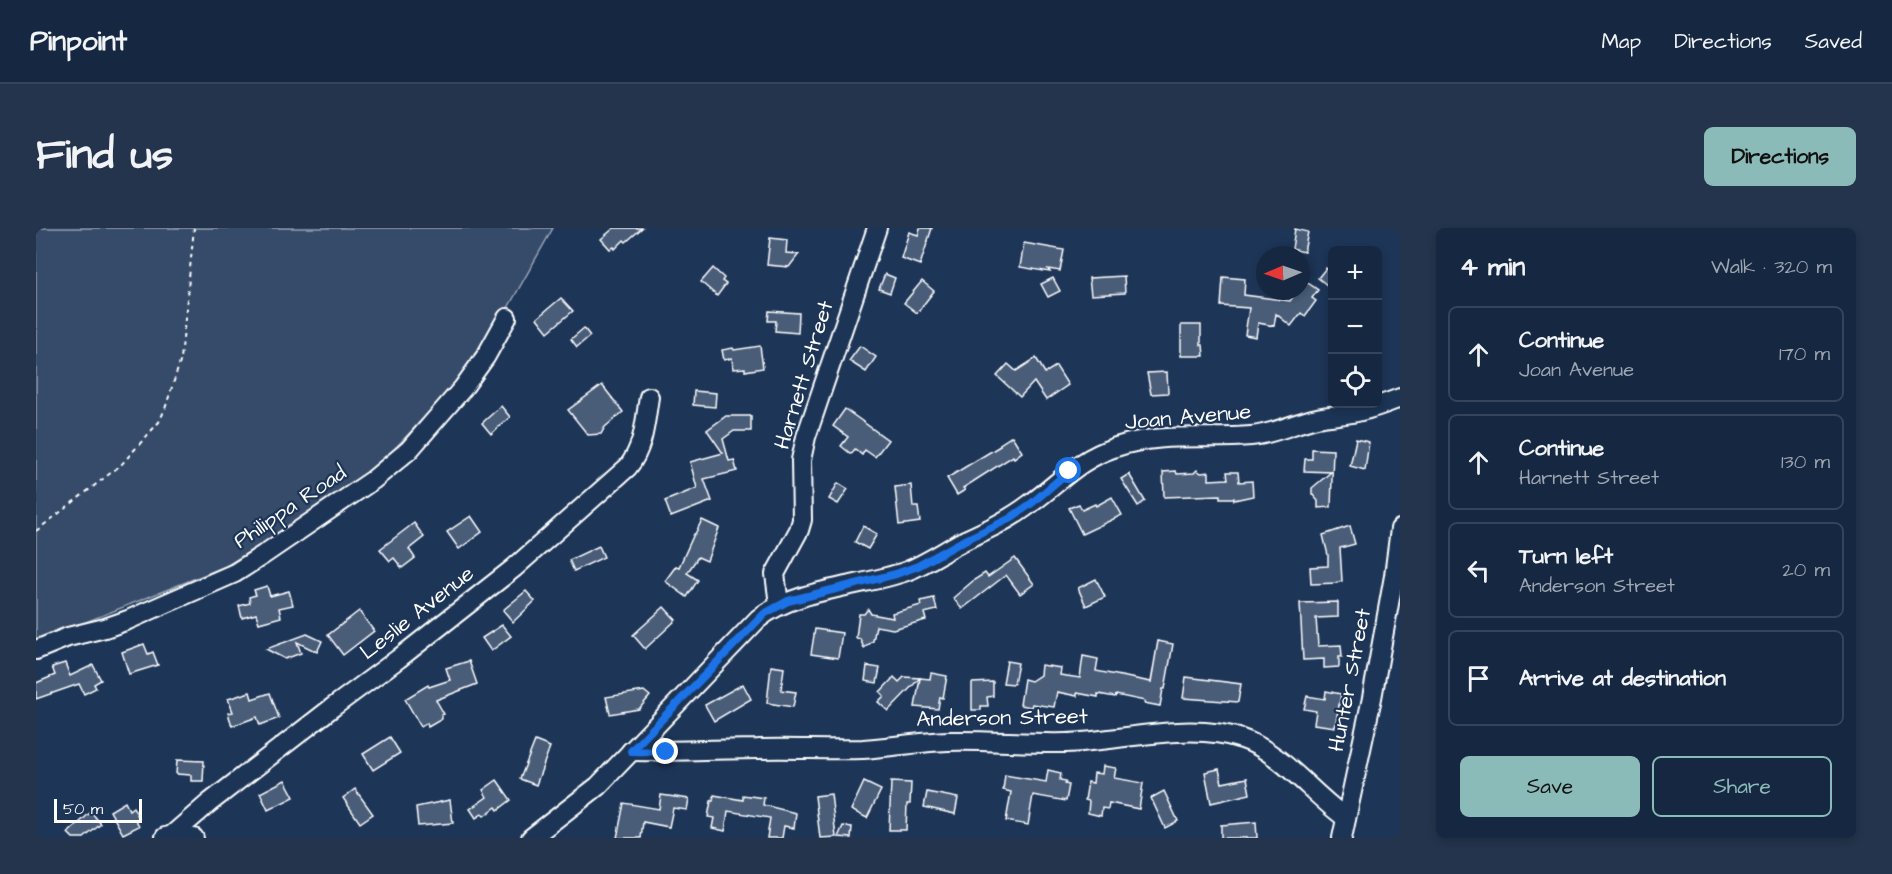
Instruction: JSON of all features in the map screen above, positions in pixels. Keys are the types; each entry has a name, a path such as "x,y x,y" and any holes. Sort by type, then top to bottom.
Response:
{"street":[{"name":"Harnett Street","path":"779,604 775,574 799,530 801,460 806,437 877,228"},
{"name":"Philippa Road","path":"36,650 68,637 128,620 235,573 373,480 410,450 463,388 486,356 507,318"},
{"name":"Leslie Avenue","path":"167,837 333,706 398,659 514,568 628,467 636,457 640,446 649,397"},
{"name":"Joan Avenue","path":"779,604 896,574 918,566 1009,519 1032,503 1069,471 1088,459 1119,446 1164,439 1267,434 1317,418 1361,411 1400,398"},
{"name":"Hunter Street","path":"1342,838 1374,687 1400,529"},
{"path":"531,838 598,786 758,619 779,604"},
{"name":"Anderson Street","path":"631,751 864,748 968,740 1066,743 1200,732 1236,737 1259,747 1279,760 1327,804 1346,818"},
{"path":"167,837 194,838"}],"path":[{"path":"36,531 121,465 159,422 181,359 195,228"}],"shaded area":[{"path":"36,228 553,228 478,361 360,485 226,566 36,642"}],"building":[{"path":"614,228 642,228 626,242 624,240 615,249 614,247 610,249 601,239"},
{"path":"920,228 932,228 920,265 901,258 909,232 918,235"},
{"path":"1295,229 1308,232 1305,246 1292,246"},
{"path":"770,238 787,240 786,253 799,254 789,267 767,265"},
{"path":"1024,243 1064,250 1060,271 1048,269 1050,272 1020,267"},
{"path":"713,268 724,278 722,281 726,284 717,296 701,282"},
{"path":"1326,268 1328,270 1328,286 1318,278"},
{"path":"885,274 895,278 890,293 879,289"},
{"path":"1124,276 1125,293 1091,295 1089,278"},
{"path":"1223,277 1245,279 1244,295 1256,297 1256,300 1310,300 1310,284 1318,290 1312,298 1316,301 1305,316 1301,313 1291,326 1276,314 1274,326 1258,323 1256,337 1245,335 1249,308 1221,306"},
{"path":"1053,278 1060,291 1048,297 1041,284"},
{"path":"922,281 934,291 917,313 904,303"},
{"path":"561,298 573,311 548,332 537,318"},
{"path":"769,311 799,313 798,333 775,331 776,321 768,321"},
{"path":"1181,325 1201,325 1201,345 1203,345 1204,356 1181,356"},
{"path":"584,328 590,336 577,347 571,339"},
{"path":"760,346 763,368 745,371 745,368 733,369 732,358 724,360 722,350"},
{"path":"860,346 876,357 866,372 849,361"},
{"path":"1036,358 1045,373 1056,366 1068,385 1046,400 1034,382 1020,397 997,376 1008,364 1016,371"},
{"path":"1167,372 1168,393 1151,394 1147,373"},
{"path":"602,385 623,412 605,427 601,434 588,435 568,410"},
{"path":"694,391 716,393 715,407 693,405"},
{"path":"501,406 510,417 491,434 482,423"},
{"path":"845,409 888,440 875,457 865,450 862,455 855,449 851,454 841,446 848,437 833,426"},
{"path":"726,416 751,416 751,431 734,431 723,439 729,461 734,460 737,471 704,479 712,501 671,517 665,501 697,488 690,462 723,453 707,430"},
{"path":"1012,436 1022,452 963,488 965,490 957,495 947,478 1000,446"},
{"path":"1356,439 1369,442 1365,470 1350,466"},
{"path":"1312,449 1333,450 1331,507 1318,508 1318,501 1312,494 1312,488 1331,472 1304,471 1305,459 1312,459"},
{"path":"1197,470 1201,473 1209,472 1209,480 1228,479 1227,472 1238,472 1239,482 1252,481 1253,496 1234,500 1234,498 1220,498 1220,495 1164,497 1163,472 1194,473"},
{"path":"1129,474 1145,501 1138,506 1121,479"},
{"path":"838,483 848,489 838,504 829,499"},
{"path":"911,485 913,507 918,507 920,522 899,525 895,487"},
{"path":"1112,497 1122,515 1082,534 1069,508 1079,504 1082,510 1095,504 1096,506"},
{"path":"471,516 482,532 459,549 447,532"},
{"path":"702,520 719,528 707,561 698,557 687,573 698,580 687,597 665,581 676,566 679,567"},
{"path":"414,523 424,537 409,549 415,558 402,568 394,558 390,561 380,549"},
{"path":"863,526 877,534 868,549 855,542"},
{"path":"1350,526 1355,544 1340,548 1342,581 1311,584 1310,567 1328,566 1323,535"},
{"path":"599,546 604,557 574,571 569,560"},
{"path":"1015,558 1034,584 1020,594 1006,575 962,609 953,598 974,580 985,573 988,577"},
{"path":"1096,579 1105,597 1086,606 1078,588"},
{"path":"267,586 270,596 289,591 293,605 279,608 281,617 259,623 256,614 242,618 239,606 250,603 249,597 256,595 254,590"},
{"path":"526,591 535,601 513,622 503,610"},
{"path":"934,598 937,610 924,613 926,620 893,629 876,626 873,641 864,648 860,639 856,638 859,614 864,614 868,609 871,614 893,618 892,613 921,605 920,601"},
{"path":"1338,602 1338,617 1316,618 1318,646 1341,645 1342,657 1339,657 1339,667 1324,668 1324,659 1303,660 1300,603"},
{"path":"664,607 676,620 645,649 633,635"},
{"path":"359,611 374,631 343,655 328,635"},
{"path":"502,625 511,636 491,651 482,638"},
{"path":"815,629 842,633 838,658 811,654"},
{"path":"307,634 322,641 317,652 297,642 301,653 285,659 266,649"},
{"path":"1158,641 1173,644 1160,706 1116,695 1115,697 1098,694 1098,697 1077,693 1077,696 1057,692 1054,707 1020,705 1024,679 1031,681 1040,675 1041,665 1061,668 1060,675 1080,678 1083,656 1098,659 1096,671 1151,682"},
{"path":"144,644 148,654 153,652 158,665 129,674 122,652"},
{"path":"469,661 477,684 436,700 444,714 441,715 442,719 428,727 427,723 421,727 405,699 428,685 429,687 450,680 446,668"},
{"path":"1007,661 1018,663 1014,684 1003,683"},
{"path":"65,663 70,676 93,665 101,680 94,684 96,688 84,694 79,684 36,699 36,683 55,675 52,667"},
{"path":"771,666 784,668 781,690 796,692 793,707 767,703"},
{"path":"867,666 880,668 877,683 865,681"},
{"path":"931,673 947,676 943,698 940,697 938,709 915,707 920,678 930,679"},
{"path":"894,677 899,682 904,677 920,678 888,711 878,702 884,696 880,692"},
{"path":"1186,677 1241,684 1238,702 1183,698"},
{"path":"993,682 993,696 987,697 988,706 981,706 981,710 972,710 972,683"},
{"path":"743,684 751,699 714,721 705,705"},
{"path":"644,691 650,696 639,709 610,714 606,697"},
{"path":"1326,691 1341,694 1335,727 1314,724 1316,711 1304,709 1307,696 1325,699"},
{"path":"250,692 252,699 270,693 279,718 260,725 257,717 232,726 228,713 233,712 228,699"},
{"path":"390,737 400,753 373,770 363,754"},
{"path":"535,741 550,747 536,785 520,779"},
{"path":"177,760 204,761 203,781 191,781 191,775 176,774"},
{"path":"1103,766 1116,768 1114,778 1143,783 1139,809 1109,803 1108,809 1102,808 1101,816 1088,813 1089,801 1085,800 1088,782 1093,783 1094,773 1102,774"},
{"path":"1219,769 1222,783 1247,778 1250,794 1211,803 1205,772"},
{"path":"1048,770 1061,773 1060,780 1066,781 1065,784 1069,785 1066,801 1033,795 1028,825 1006,821 1011,792 1003,790 1005,775 1046,782"},
{"path":"285,780 294,797 268,810 260,793"},
{"path":"497,780 511,800 498,810 496,807 484,816 482,814 476,818 470,809 487,797 483,790"},
{"path":"864,782 881,790 867,818 851,810"},
{"path":"891,782 911,783 906,830 889,830"},
{"path":"355,789 373,814 360,823 343,798"},
{"path":"1164,791 1178,821 1165,828 1151,798"},
{"path":"927,792 958,798 955,814 924,807"},
{"path":"831,794 836,837 820,838 815,796"},
{"path":"661,795 689,799 687,810 673,808 669,827 643,822 641,838 617,838 624,803 659,809"},
{"path":"714,795 743,800 743,795 764,798 763,805 796,813 794,828 784,826 782,838 767,838 770,818 728,811 725,831 712,828 714,818 708,817"},
{"path":"450,800 453,823 418,826 416,807"},
{"path":"125,802 129,810 133,807 139,818 136,820 139,826 123,834 110,811"},
{"path":"91,812 101,824 84,838 73,838 68,833"},
{"path":"1256,822 1257,838 1221,838 1221,825"},
{"path":"843,826 852,827 851,838 838,837"}],"route":[{"path":"666,752 631,751 764,614 788,601 907,571 929,561 963,541 1009,519 1032,503 1069,471"}]}
